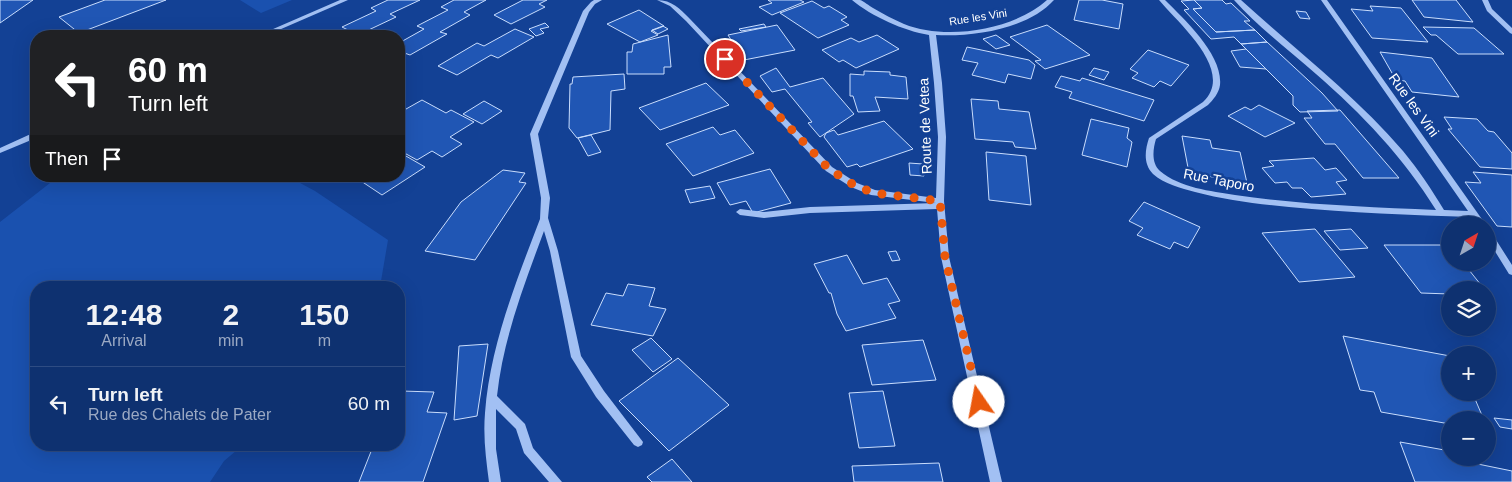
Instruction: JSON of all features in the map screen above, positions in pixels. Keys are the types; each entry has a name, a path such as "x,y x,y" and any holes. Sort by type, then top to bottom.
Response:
{"street":[{"path":"274,30 345,0"},
{"path":"495,482 490,461 492,398 512,305 544,219 547,206 535,149 534,134 586,11 593,3 600,0"},
{"path":"660,0 672,5 688,20 829,169 854,185 874,193 940,204"},
{"path":"854,0 894,21 932,34"},
{"name":"Rue les Vini","path":"932,34 1007,25 1043,10 1051,0"},
{"name":"Rue Taporo","path":"1162,0 1205,49 1213,63 1216,82 1212,97 1153,138 1149,148 1149,160 1157,174 1177,186 1250,200 1320,208 1475,214"},
{"path":"1237,0 1351,103 1399,152 1426,184 1442,212"},
{"name":"Rue les Vini","path":"1324,0 1475,214"},
{"path":"1485,0 1489,10 1512,32"},
{"name":"Route de Vetea","path":"932,34 942,137 940,204 945,257 996,482"},
{"path":"0,151 30,137"},
{"path":"740,212 764,214 940,204"},
{"path":"544,219 554,251 576,357 600,394 638,442"},
{"path":"1496,247 1512,272"},
{"path":"492,398 521,427 528,450 556,482"}],"shaded area":[{"path":"240,0 292,0 261,13"},
{"path":"51,182 298,182 315,191 388,240 381,281 30,281 30,451 236,451 224,461 210,482 0,482 0,222"}],"building":[{"path":"0,0 33,0 0,23"},
{"path":"105,0 166,0 87,30 75,30 59,17"},
{"path":"388,0 420,0 390,14 396,17 369,30 348,30 342,27 376,11 371,8"},
{"path":"454,0 486,0 464,12 470,15 440,32 447,34 410,55 405,53 405,40 424,29 417,26 448,10 441,7"},
{"path":"523,0 547,0 539,4 545,7 511,24 494,15"},
{"path":"768,0 800,0 804,2 772,15 759,7 772,3"},
{"path":"1079,0 1102,0 1123,4 1119,29 1074,20"},
{"path":"1194,0 1222,0 1226,4 1231,3 1250,21 1244,21 1255,30 1216,32 1193,9 1202,8"},
{"path":"1194,0 1202,8 1193,9 1216,32 1255,30 1267,42 1241,44 1234,37 1211,39 1184,10 1189,9 1181,1"},
{"path":"1412,0 1456,0 1473,22 1424,17"},
{"path":"812,1 824,8 829,6 847,17 841,20 849,25 818,38 780,13"},
{"path":"1370,6 1401,8 1428,42 1372,38 1351,9 1373,11"},
{"path":"639,10 664,26 651,31 658,35 640,42 607,24"},
{"path":"1296,11 1306,12 1310,19 1300,18"},
{"path":"545,23 549,27 540,29 544,33 536,36 529,29"},
{"path":"764,24 766,27 741,31 739,29"},
{"path":"777,25 795,50 744,60 728,35"},
{"path":"1047,25 1090,55 1045,69 1035,61 1041,60 1010,37"},
{"path":"663,26 668,29 658,34 652,30"},
{"path":"1423,27 1474,28 1504,54 1458,54 1436,35 1431,35"},
{"path":"515,29 534,37 498,58 491,55 457,75 438,66 477,43 484,46"},
{"path":"668,35 671,67 664,67 664,74 627,74 627,52 632,52 633,44"},
{"path":"877,35 899,49 856,68 843,60 839,62 822,50 851,38 859,42"},
{"path":"996,35 1010,45 996,49 983,39"},
{"path":"1267,42 1322,93 1338,111 1300,112 1293,105 1293,96 1241,44"},
{"path":"967,47 1029,60 1035,65 1031,79 1008,74 1005,83 972,75 978,63 962,60"},
{"path":"1246,49 1266,69 1240,67 1231,51"},
{"path":"1148,50 1189,65 1171,86 1160,81 1154,87 1132,78 1138,73 1130,69"},
{"path":"1380,52 1432,58 1459,97 1412,92 1405,81 1396,80"},
{"path":"776,68 790,87 823,78 854,114 820,137 808,123 812,122 785,89 772,92 760,76"},
{"path":"1094,68 1109,72 1104,80 1089,75"},
{"path":"864,71 890,72 890,75 906,77 908,99 875,97 880,111 858,112 853,96 850,96 850,74 864,75"},
{"path":"624,74 625,89 611,91 610,130 577,138 569,128 570,84 572,84 573,77"},
{"path":"1061,76 1080,81 1082,78 1154,100 1144,121 1069,98 1072,92 1055,87"},
{"path":"706,83 729,105 660,130 639,108"},
{"path":"971,99 998,101 999,109 1029,112 1036,149 1015,147 1013,142 975,139"},
{"path":"422,100 446,113 451,110 474,122 450,137 462,144 442,157 432,151 417,160 405,153 405,110"},
{"path":"484,101 502,111 482,124 463,114"},
{"path":"1259,105 1295,123 1265,137 1228,116 1245,107 1251,110"},
{"path":"1340,110 1399,178 1363,178 1335,144 1325,144 1304,118 1312,118 1307,111"},
{"path":"1444,117 1477,119 1488,131 1494,132 1512,153 1512,169 1480,167 1448,129 1452,129"},
{"path":"1091,119 1129,128 1127,138 1132,142 1127,167 1082,155"},
{"path":"884,121 913,149 860,167 857,164 847,167 824,137 826,133 834,130 838,135"},
{"path":"713,127 720,135 735,130 754,153 693,176 666,144"},
{"path":"591,135 601,152 588,156 578,138"},
{"path":"1182,136 1210,140 1212,148 1240,152 1247,183 1189,173"},
{"path":"986,152 1026,156 1031,205 989,200"},
{"path":"405,155 425,167 405,180"},
{"path":"1314,158 1325,170 1336,168 1347,180 1336,182 1346,194 1311,197 1302,188 1292,188 1287,182 1275,183 1262,168 1274,166 1269,161"},
{"path":"909,163 923,164 924,176 910,175"},
{"path":"770,169 791,203 753,213 746,201 730,205 717,183"},
{"path":"503,170 525,173 519,182 526,183 475,260 425,251 461,202"},
{"path":"1473,172 1512,175 1512,227 1497,226 1496,216 1490,216 1465,182 1481,183"},
{"path":"362,182 402,182 382,195"},
{"path":"710,186 715,198 690,203 685,190"},
{"path":"1144,202 1200,227 1188,248 1174,242 1170,249 1137,235 1143,228 1129,221"},
{"path":"1315,229 1355,277 1299,282 1262,233"},
{"path":"1351,229 1368,248 1340,250 1324,231"},
{"path":"1384,245 1441,245 1441,271 1470,271 1478,281 1441,281 1441,294 1421,293"},
{"path":"896,251 900,260 892,261 888,252"},
{"path":"847,255 863,284 887,278 900,301 888,304 896,318 846,331 837,314 831,293 829,293 814,264"},
{"path":"628,284 655,288 649,306 666,309 653,336 591,325 606,293 623,296"},
{"path":"1343,336 1441,354 1441,401 1476,401 1480,411 1441,411 1441,422 1381,412 1374,392 1360,390"},
{"path":"651,338 672,359 653,372 632,350"},
{"path":"923,340 936,380 872,385 862,345"},
{"path":"488,344 477,416 454,420 459,346"},
{"path":"678,358 729,405 669,451 619,401"},
{"path":"405,391 434,392 427,412 447,413 423,482 359,482 371,451 405,451"},
{"path":"883,391 895,446 859,448 849,393"},
{"path":"1496,418 1512,420 1512,429 1500,427"},
{"path":"1400,442 1441,449 1441,466 1488,466 1512,471 1512,482 1415,482"},
{"path":"672,459 692,482 652,482 647,477"},
{"path":"939,463 943,482 854,482 852,466"}],"route":[{"path":"725,59 829,169 854,185 874,193 940,201 945,257 979,402"}]}
